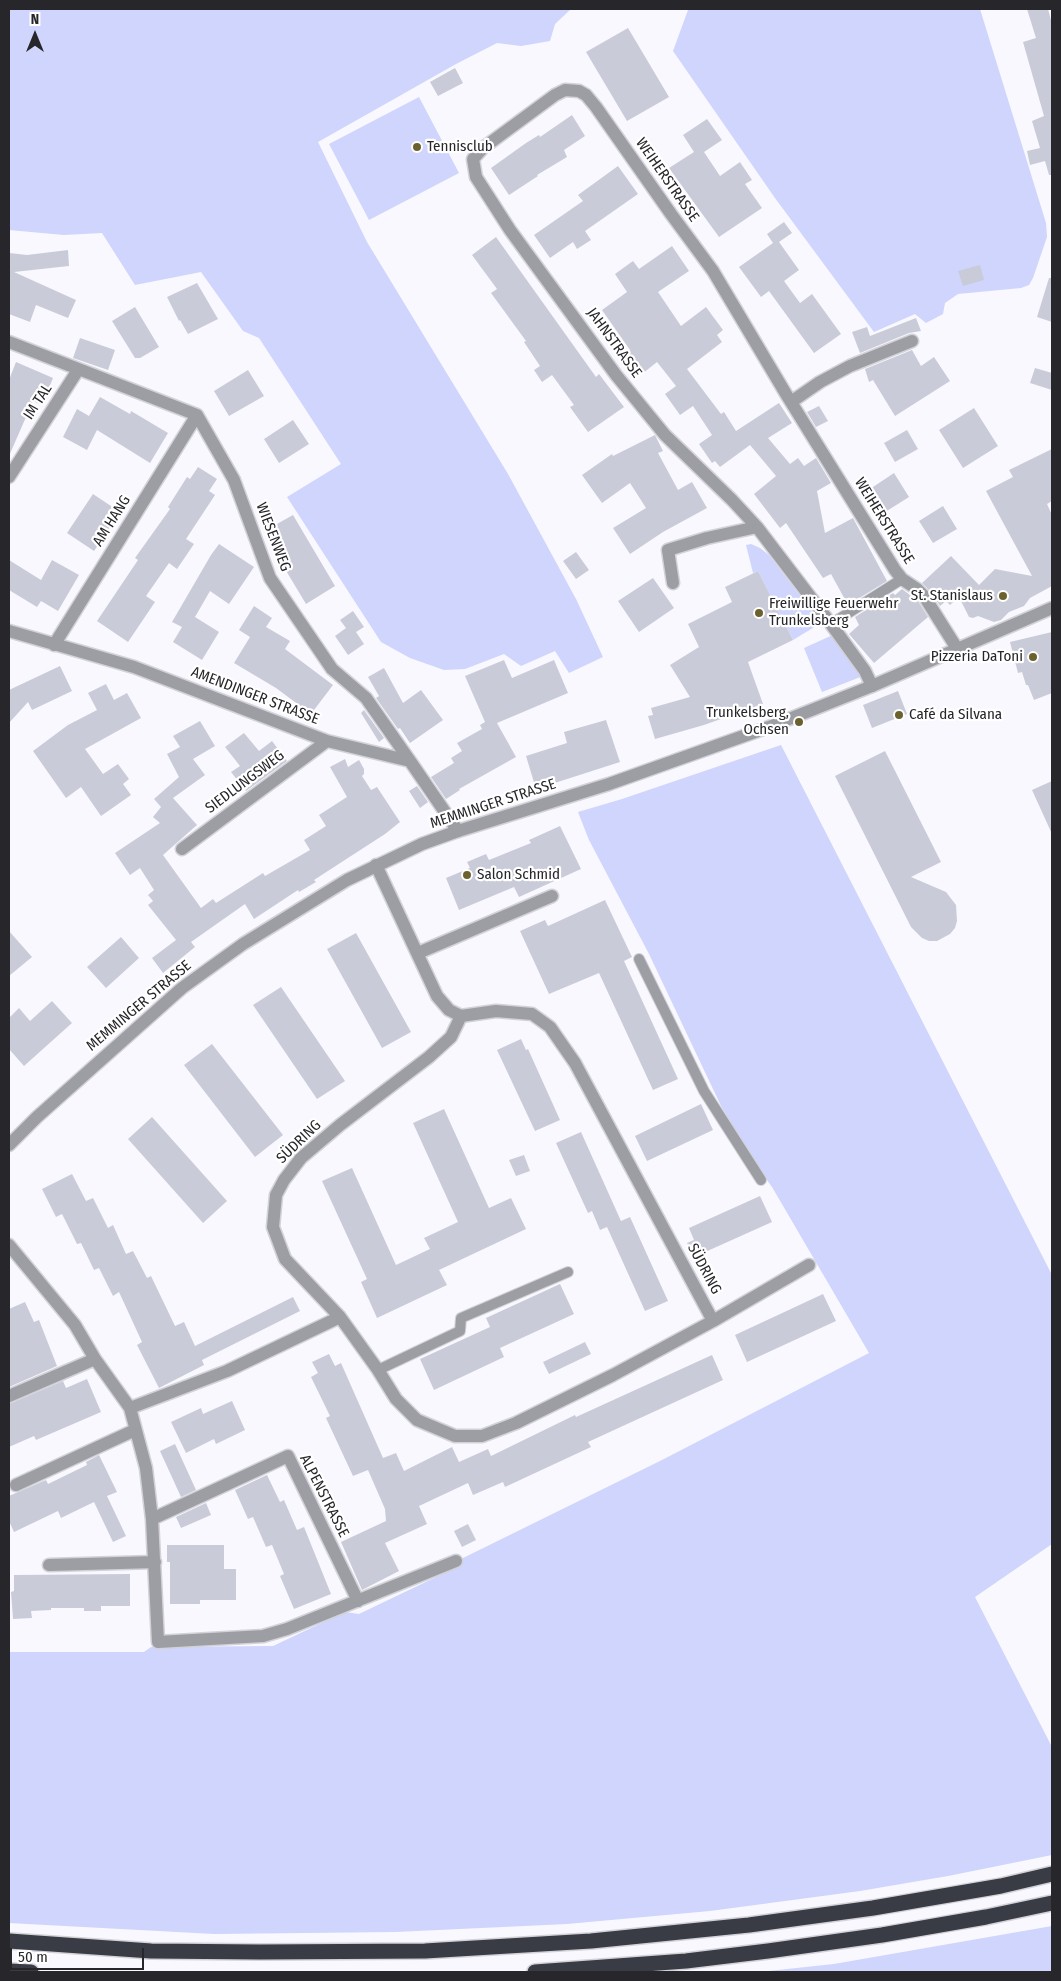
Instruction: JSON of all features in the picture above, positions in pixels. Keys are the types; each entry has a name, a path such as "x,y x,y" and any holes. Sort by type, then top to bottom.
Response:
{"highway":[{"path":"9,1941 151,1951 260,1952 425,1951 572,1942 739,1926 873,1908 1001,1886 1052,1874"},
{"path":"535,1972 686,1961 768,1951 882,1935 986,1917 1052,1903"},
{"path":"9,1971 31,1972"}],"street":[{"name":"WEIHERSTRASSE","path":"474,159 483,148 555,95 572,90 586,95 714,271 791,402 895,570 902,579 917,588 924,596 958,650"},
{"name":"JAHNSTRASSE","path":"474,159 476,177 510,230 616,375 665,435 732,500 756,527 831,624 865,671 872,686"},
{"path":"791,402 820,382 850,366 912,341"},
{"path":"9,342 197,415"},
{"name":"IM TAL","path":"9,477 78,370"},
{"name":"AM HANG","path":"54,645 197,415"},
{"name":"WIESENWEG","path":"197,415 234,480 270,578 332,669 366,698 410,761"},
{"path":"673,582 668,550 707,538 756,527"},
{"name":"MEMMINGER STRASSE","path":"9,1144 182,988 243,944 312,900 376,865 422,844 458,831 609,784 769,727 958,650 1052,608"},
{"name":"AMENDINGER STRASSE","path":"9,632 134,667 327,741 410,761"},
{"name":"SIEDLUNGSWEG","path":"182,849 327,741"},
{"path":"410,761 458,831"},
{"path":"376,865 437,996 449,1010 461,1016"},
{"path":"418,953 552,896"},
{"name":"SÜDRING","path":"713,1321 579,1071 550,1027 532,1014 496,1011 461,1016 451,1037 430,1057 340,1125 301,1158 276,1194 273,1227 285,1259 340,1317 396,1399 417,1420 455,1436 482,1436 516,1423 613,1375 713,1321 808,1265"},
{"path":"9,1244 75,1325 95,1359 130,1408 146,1468 155,1562 158,1642 263,1636 287,1629 456,1561"},
{"path":"130,1408 227,1371 340,1317"},
{"path":"9,1396 95,1359"},
{"path":"16,1485 135,1430"},
{"name":"ALPENSTRASSE","path":"152,1519 288,1456 358,1601"},
{"path":"48,1565 155,1562"}],"lane":[{"path":"831,624 902,579"},
{"path":"639,959 704,1091 760,1180"},
{"path":"378,1370 460,1331 461,1318 568,1272"}],"shaded area":[{"path":"9,9 571,9 555,24 550,41 521,46 497,43 318,142 367,242 508,474 576,599 603,657 569,673 555,651 521,666 504,654 465,669 444,670 410,658 381,642 287,497 341,464 259,338 243,331 201,272 135,285 102,233 64,235 9,230"},
{"path":"684,9 980,9 1046,223 1047,237 1029,285 1021,288 958,294 945,303 943,314 926,323 915,314 874,332 775,198 673,51 688,10"},
{"path":"419,97 459,173 369,220 329,144"},
{"path":"751,544 769,555 821,623 793,640 758,571 753,573 746,545"},
{"path":"835,634 863,676 822,692 804,648"},
{"path":"781,745 1052,1275 1052,1544 975,1597 1052,1747 1052,1855 860,1891 710,1911 567,1924 395,1932 214,1934 9,1923 9,1652 144,1652 151,1647 273,1646 345,1612 359,1614 457,1567 461,1559 662,1460 869,1353 772,1187 722,1108 649,954 589,840 578,812"},
{"path":"1052,1926 1052,1972 759,1972 834,1964"}],"building":[{"path":"1027,9 1048,9 1052,24 1052,175 1049,175 1045,161 1030,165 1027,151 1040,148 1032,121 1044,116 1023,42 1036,38"},
{"path":"628,28 669,97 627,121 586,52"},
{"path":"455,68 463,83 438,96 430,82"},
{"path":"572,115 585,136 564,150 567,157 509,195 491,168 526,143 539,135 540,137"},
{"path":"707,119 722,140 704,152 720,176 740,162 752,180 745,184 762,208 719,237 669,168 694,152 683,135"},
{"path":"618,166 638,194 585,231 591,240 577,249 573,242 550,258 534,235 583,201 578,195"},
{"path":"784,222 792,233 779,242 799,270 784,281 800,303 812,294 841,334 814,353 769,291 761,297 739,267 773,243 767,234"},
{"path":"496,237 596,377 599,374 624,407 588,432 570,407 574,405 552,375 542,382 534,370 540,366 524,342 526,341 491,293 497,289 472,255"},
{"path":"672,246 689,271 658,292 681,326 706,307 723,330 717,335 722,342 687,369 721,414 724,412 736,431 779,403 792,423 768,438 790,464 798,458 804,466 816,458 831,483 817,491 825,533 853,518 887,581 848,605 831,574 823,578 786,523 780,528 754,494 776,476 750,445 720,467 715,461 712,463 699,444 712,435 693,406 680,415 665,394 676,386 657,362 642,374 626,353 630,350 602,310 627,292 615,274 633,261 639,269"},
{"path":"68,250 69,266 14,272 76,300 68,318 36,305 30,322 9,314 9,253 27,255"},
{"path":"980,265 984,280 963,286 958,271"},
{"path":"1049,278 1052,278 1052,322 1037,317"},
{"path":"197,283 218,319 188,334 167,297"},
{"path":"135,307 159,347 140,358 135,358 112,321"},
{"path":"916,318 921,331 909,333 860,353 852,332 867,327 870,336"},
{"path":"80,338 115,350 108,370 73,358"},
{"path":"912,350 921,366 934,357 950,381 895,416 873,380 869,382 865,369"},
{"path":"16,362 53,378 42,405 33,401 9,456 9,380"},
{"path":"1035,368 1052,373 1052,390 1030,383"},
{"path":"248,370 264,396 229,416 214,391"},
{"path":"100,397 130,414 131,411 168,433 150,463 97,430 87,450 63,437 77,409 89,416"},
{"path":"819,406 828,421 816,427 807,412"},
{"path":"974,408 998,446 963,468 939,430"},
{"path":"293,420 309,444 279,463 264,439"},
{"path":"907,430 918,449 895,462 884,443"},
{"path":"655,435 663,451 658,453 678,490 692,482 707,508 663,532 630,554 613,528 646,508 630,483 602,503 582,475 612,454 613,456"},
{"path":"1052,449 1052,501 1047,504 1052,515 1052,586 1030,598 1024,606 1009,612 1001,620 994,622 978,616 969,617 959,597 950,605 946,601 940,606 931,592 922,583 951,556 979,585 995,569 1032,576 986,491 1013,477 1009,470"},
{"path":"198,467 217,479 209,491 215,495 186,539 194,544 177,569 169,563 146,596 155,602 128,642 97,621 138,560 135,558 170,509 168,507 187,477 190,479"},
{"path":"894,473 909,497 882,514 870,494 870,489"},
{"path":"93,494 120,512 94,551 67,533"},
{"path":"943,506 957,529 933,543 919,521"},
{"path":"293,515 335,586 306,604 285,569 289,566 268,529"},
{"path":"219,544 254,567 229,604 210,591 195,617 219,632 202,660 173,642 182,627 172,622"},
{"path":"576,552 589,570 576,579 563,561"},
{"path":"9,560 41,580 52,560 79,575 58,611 41,601 37,607 9,590"},
{"path":"758,571 793,640 748,662 763,704 704,725 655,739 648,716 653,715 651,708 690,697 670,665 699,647 688,624 732,602 725,587"},
{"path":"653,578 674,608 639,632 618,601"},
{"path":"902,589 918,601 928,617 874,663 849,634 859,625 855,617 893,593 895,595"},
{"path":"254,606 272,618 266,627 290,641 285,649 333,685 311,714 276,688 234,663 250,637 239,630"},
{"path":"353,611 364,627 356,632 364,644 348,655 335,636 346,628 340,620"},
{"name":"Pizzeria DaToni","path":"1052,632 1052,693 1034,700 1022,672 1018,673 1010,642"},
{"path":"504,660 512,678 554,660 568,693 497,723 516,757 459,789 446,799 431,777 454,763 451,758 462,751 457,743 482,729 480,725 485,722 465,676"},
{"path":"60,666 72,691 32,710 28,702 9,723 9,690"},
{"path":"384,668 403,703 421,690 443,720 410,743 376,698 379,696 368,677"},
{"path":"106,684 114,700 127,693 141,718 85,749 103,774 118,764 129,779 123,784 131,795 101,816 81,787 66,798 33,751 68,725 97,710 88,693"},
{"path":"898,691 907,714 872,728 863,705"},
{"path":"364,710 384,738 379,742 361,713"},
{"path":"606,720 620,762 536,789 526,756 567,743 564,732"},
{"path":"200,721 215,746 193,759 205,775 173,798 197,825 163,855 201,908 213,899 216,903 263,873 265,876 310,850 304,840 326,826 319,815 347,797 330,767 345,759 348,767 359,760 364,769 362,776 371,790 377,787 400,822 385,834 314,880 316,882 299,892 298,890 254,919 245,904 191,942 195,947 163,973 152,958 176,940 148,905 153,901 148,895 154,890 140,868 130,875 115,853 160,823 153,817 161,807 154,799 179,777 167,754 180,747 173,736"},
{"path":"244,733 259,751 272,741 287,761 246,791 231,772 240,766 225,747"},
{"path":"885,751 941,862 911,877 946,892 956,905 957,921 955,928 950,934 937,941 929,941 922,938 911,927 835,776"},
{"path":"1052,781 1052,834 1032,790"},
{"path":"417,786 428,802 420,808 409,791"},
{"path":"560,826 581,869 519,897 514,887 459,910 446,878 470,868 467,862 486,854 489,860 531,843 529,840"},
{"path":"605,900 632,957 624,961 678,1079 653,1090 599,973 549,994 520,931 545,920 548,926"},
{"path":"9,931 32,957 9,976"},
{"path":"356,933 411,1032 382,1048 327,949"},
{"path":"121,937 139,958 106,988 87,967"},
{"path":"281,987 345,1081 317,1099 253,1005"},
{"path":"52,1001 72,1023 24,1066 9,1049 9,1018 19,1008 30,1021"},
{"path":"521,1039 526,1050 528,1049 560,1120 535,1131 497,1050"},
{"path":"212,1044 283,1135 255,1157 184,1065"},
{"path":"701,1104 713,1130 647,1161 635,1136"},
{"path":"444,1109 489,1208 511,1198 526,1229 439,1270 447,1285 377,1318 361,1282 367,1279 322,1181 352,1168 396,1265 430,1249 424,1238 458,1222 413,1123"},
{"path":"152,1117 227,1201 203,1223 128,1139"},
{"path":"581,1132 621,1221 630,1217 668,1301 645,1311 607,1227 600,1230 592,1211 588,1213 556,1143"},
{"path":"524,1155 530,1171 516,1176 509,1160"},
{"path":"72,1174 86,1201 93,1198 108,1228 113,1225 126,1254 133,1251 147,1278 151,1276 175,1326 184,1322 195,1346 293,1297 300,1311 202,1360 204,1365 159,1388 137,1345 142,1342 119,1292 113,1296 99,1268 94,1270 81,1243 77,1244 62,1214 56,1217 42,1189"},
{"path":"760,1196 772,1222 694,1257 687,1243 694,1240 689,1228"},
{"path":"560,1284 574,1314 500,1348 504,1357 434,1390 420,1359 490,1327 486,1318"},
{"path":"823,1294 836,1321 747,1362 735,1335"},
{"path":"25,1302 34,1322 39,1320 57,1366 9,1387 9,1309"},
{"path":"585,1342 591,1354 549,1374 543,1362"},
{"path":"329,1354 335,1366 341,1363 383,1458 396,1453 404,1471 452,1447 459,1462 488,1449 491,1456 575,1415 576,1417 712,1355 723,1380 588,1442 591,1447 505,1487 503,1482 473,1495 468,1483 419,1506 427,1524 385,1543 399,1571 362,1590 341,1542 386,1521 385,1509 368,1470 353,1476 326,1418 330,1416 311,1377 318,1373 312,1362"},
{"path":"87,1379 101,1412 36,1440 34,1436 9,1447 9,1404 63,1381 66,1388"},
{"path":"232,1401 245,1430 216,1444 214,1439 186,1453 171,1422 201,1408 203,1414"},
{"path":"175,1444 196,1490 181,1497 160,1451"},
{"path":"99,1455 117,1492 107,1496 126,1536 113,1542 94,1502 61,1518 58,1511 14,1532 9,1521 9,1496 46,1480 48,1484 87,1465 86,1462"},
{"path":"267,1475 280,1502 284,1500 297,1530 304,1527 331,1594 294,1609 280,1576 284,1574 272,1545 266,1547 253,1517 248,1519 235,1490"},
{"path":"206,1503 211,1515 181,1528 176,1517"},
{"path":"468,1524 476,1540 462,1547 454,1531"},
{"path":"167,1545 224,1545 224,1569 236,1569 236,1600 200,1600 200,1604 170,1604 170,1562 167,1562"},
{"path":"130,1574 130,1606 101,1606 101,1611 84,1611 84,1608 51,1608 51,1610 31,1611 32,1618 13,1619 11,1592 14,1591 14,1575"}],"place":[{"name":"Tennisclub","path":"417,147"},
{"name":"St. Stanislaus","path":"1003,596"},
{"name":"Freiwillige Feuerwehr Trunkelsberg","path":"759,613"},
{"name":"Pizzeria DaToni","path":"1033,657"},
{"name":"Café da Silvana","path":"899,715"},
{"name":"Trunkelsberg, Ochsen","path":"799,722"},
{"name":"Salon Schmid","path":"467,875"}]}
